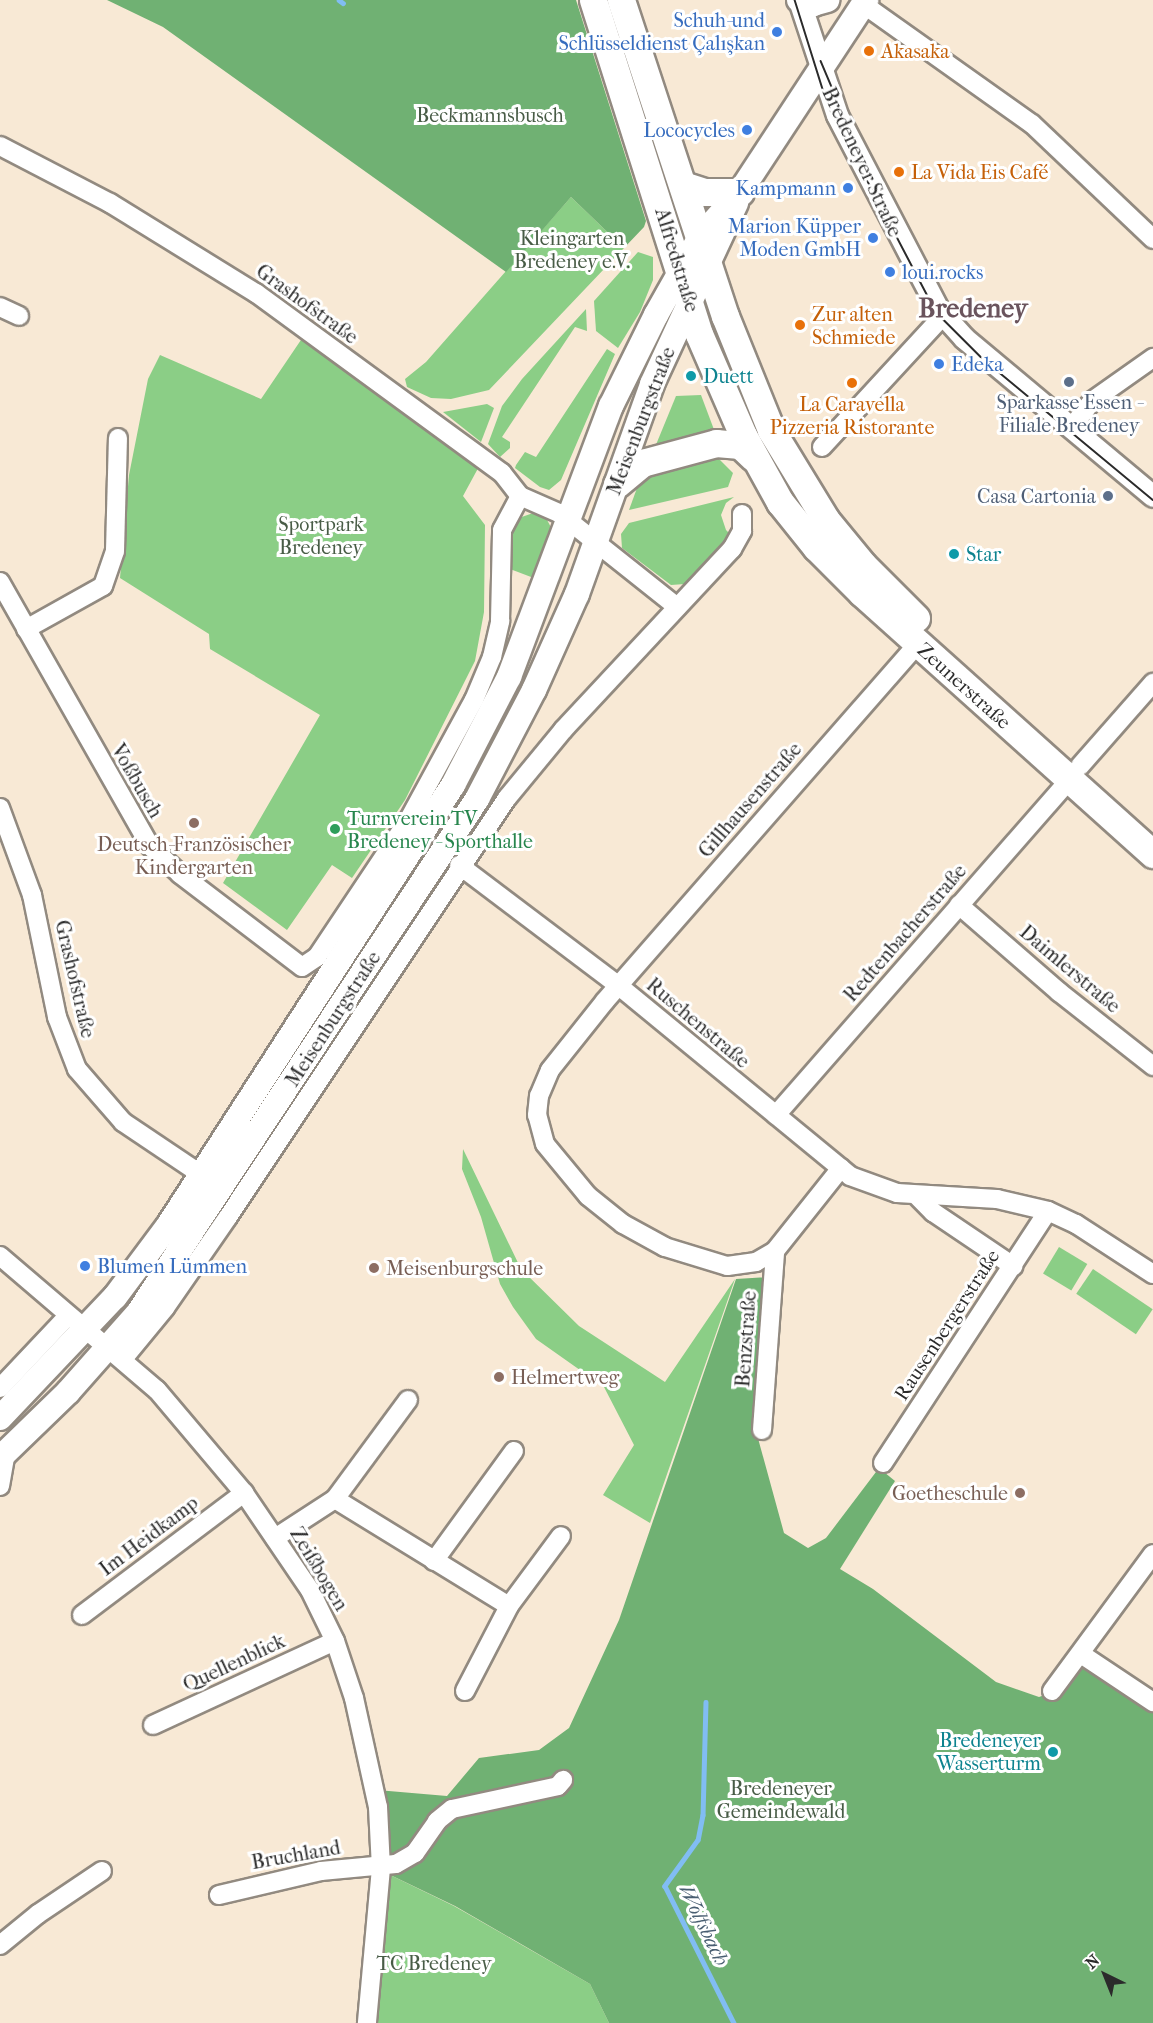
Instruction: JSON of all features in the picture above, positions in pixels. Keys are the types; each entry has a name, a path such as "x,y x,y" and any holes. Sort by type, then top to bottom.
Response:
{"main road":[{"name":"Alfredstraße","path":"593,0 681,268 699,334 753,457 785,509"},
{"name":"Alfredstraße","path":"621,0 741,359 771,430 805,487"},
{"path":"799,0 813,4 827,0"},
{"path":"683,185 704,192 740,192 818,67 864,2"},
{"name":"Meisenburgstraße","path":"0,1418 76,1324 122,1288 202,1175 453,785 509,677 570,521 611,406 681,268 700,237 740,192"},
{"name":"Meisenburgstraße","path":"3,1456 116,1354 138,1313 221,1192 477,799 534,690 595,543 652,384 690,301 710,266 740,192"},
{"path":"617,484 642,463 710,444 740,445 753,457"},
{"name":"Zeunerstraße","path":"805,487 863,565 1153,854"},
{"name":"Zeunerstraße","path":"785,509 816,547 918,644 1074,773 1153,830"}],"street":[{"name":"Bredeneyer Straße","path":"799,0 818,67 860,162 919,278 944,315 964,338 1153,496"},
{"path":"864,2 1032,124 1153,239"},
{"name":"Grashofstraße","path":"0,146 110,203 256,293 502,473 519,496 570,521"},
{"path":"0,307 20,316"},
{"path":"822,447 944,315"},
{"path":"1071,428 1092,401 1153,358"},
{"path":"26,629 103,586 115,550 118,438"},
{"name":"Voßbusch","path":"0,582 150,846 180,874 302,967 317,957 409,819 474,700 496,640 504,583 502,530 519,496"},
{"name":"Meisenburgstraße","path":"116,1354 165,1308 228,1217 459,865 563,730 732,549 742,531 742,514"},
{"path":"570,521 677,607"},
{"name":"Gillhausenstraße","path":"775,1251 756,1262 727,1266 665,1247 623,1224 596,1203 571,1178 545,1144 537,1114 543,1081 619,986 918,644"},
{"name":"Redtenbacherstraße","path":"776,1115 1153,683"},
{"name":"Grashofstraße","path":"0,808 33,895 57,1017 77,1069 92,1091 123,1122 202,1175"},
{"name":"Ruschenstraße","path":"459,865 619,986 841,1168 877,1188 917,1196 997,1199 1048,1211 1076,1224 1153,1274"},
{"name":"Daimlerstraße","path":"959,905 1059,992 1153,1066"},
{"path":"775,1251 841,1168"},
{"path":"917,1196 933,1212 1013,1266"},
{"name":"Rausenbergerstraße","path":"883,1463 1048,1211"},
{"name":"Benzstraße","path":"762,1430 775,1251"},
{"name":"Zeißbogen","path":"0,1256 76,1324 116,1354 157,1390 244,1493 310,1590 334,1641 368,1757 378,1807 381,1868 368,2023"},
{"name":"Meisenburgstraße","path":"0,1388 76,1324"},
{"path":"275,1538 335,1499 408,1400"},
{"path":"434,1560 513,1451"},
{"name":"Meisenburgstraße","path":"0,1486 3,1456"},
{"name":"Im Heidkamp","path":"82,1616 244,1493"},
{"path":"335,1499 509,1606"},
{"path":"465,1691 509,1606 561,1536"},
{"path":"1052,1690 1081,1654 1153,1554"},
{"name":"Quellenblick","path":"153,1725 334,1641"},
{"path":"1081,1654 1153,1702"},
{"path":"381,1868 415,1853 437,1821 452,1809 558,1786 563,1780"},
{"name":"Bruchland","path":"219,1895 321,1871 381,1868"},
{"path":"0,1945 38,1914 102,1871"}],"green space":[{"name":"Beckmannsbusch","path":"107,0 576,0 646,221 644,227 624,248 571,197 506,272 163,27"},
{"name":"Kleingarten Bredeney e.V.","path":"571,197 624,248 489,390 451,399 431,398 407,387 405,379 426,362"},
{"path":"638,252 653,257 653,280 640,312 618,348 596,331 594,301"},
{"path":"586,309 587,331 575,327 502,437 510,442 510,448 500,457 488,444 502,406 522,379"},
{"name":"Sportpark Bredeney","path":"305,334 482,461 463,496 485,525 484,612 475,661 405,800 352,878 332,865 287,930 223,883 320,715 210,649 209,634 120,578 129,475 148,379 160,355 261,399"},
{"path":"607,349 615,354 561,480 549,490 540,487 515,468 516,465 525,452 536,457"},
{"path":"701,395 716,435 653,452 676,396"},
{"path":"487,404 494,408 481,442 443,412"},
{"path":"716,456 733,473 728,487 629,510 641,477 663,465"},
{"path":"734,497 726,503 721,515 726,530 734,538 699,575 685,584 671,585 622,548 621,534 629,523"},
{"path":"536,512 546,518 554,533 539,580 510,569 509,534 516,519"},
{"path":"463,1149 521,1269 579,1326 665,1382 735,1279 650,1523 603,1495 634,1445 604,1387 536,1339 513,1307 500,1284 481,1217 462,1169"},
{"path":"1059,1247 1087,1264 1071,1291 1043,1274"},
{"path":"1093,1269 1153,1309 1136,1334 1076,1294"},
{"name":"Bredeneyer Gemeindewald","path":"769,1277 756,1431 784,1533 808,1548 826,1538 879,1468 895,1481 840,1569 873,1589 996,1682 1039,1697 1053,1692 1082,1657 1153,1706 1153,2023 609,2023 590,1984 455,1906 382,1871 377,1790 447,1796 479,1758 539,1750 569,1728 619,1620 736,1279"},
{"name":"TC Bredeney","path":"382,1871 454,1906 590,1984 609,2023 369,2023"}],"waterway":[{"path":"339,0 343,3"},
{"name":"Wolfsbach","path":"706,1702 703,1815 698,1840 665,1886 734,2023"}],"tram line":[{"path":"795,0 828,105 936,312 982,358 1153,500"},
{"path":"821,61 854,139"}],"place":[{"name":"Schuh-und Schlüsseldienst Çalışkan","path":"777,32"},
{"name":"Akasaka","path":"869,51"},
{"name":"Lococycles","path":"747,130"},
{"name":"La Vida Eis Café","path":"899,172"},
{"name":"Kampmann","path":"848,188"},
{"name":"Marion Küpper Moden GmbH","path":"873,238"},
{"name":"loui.rocks","path":"890,272"},
{"name":"Zur alten Schmiede","path":"800,325"},
{"name":"Edeka","path":"939,364"},
{"name":"Duett","path":"691,376"},
{"name":"Sparkasse Essen - Filiale Bredeney","path":"1069,382"},
{"name":"La Caravella Pizzeria Ristorante","path":"852,383"},
{"name":"Casa Cartonia","path":"1108,496"},
{"name":"Star","path":"954,554"},
{"name":"Deutsch-Französischer Kindergarten","path":"194,823"},
{"name":"Turnverein TV Bredeney - Sporthalle","path":"335,829"},
{"name":"Blumen Lümmen","path":"85,1266"},
{"name":"Meisenburgschule","path":"374,1268"},
{"name":"Helmertweg","path":"499,1377"},
{"name":"Goetheschule","path":"1020,1493"},
{"name":"Bredeneyer Wasserturm","path":"1053,1752"}],"district":[{"name":"Bredeney","path":"973,309"}]}
